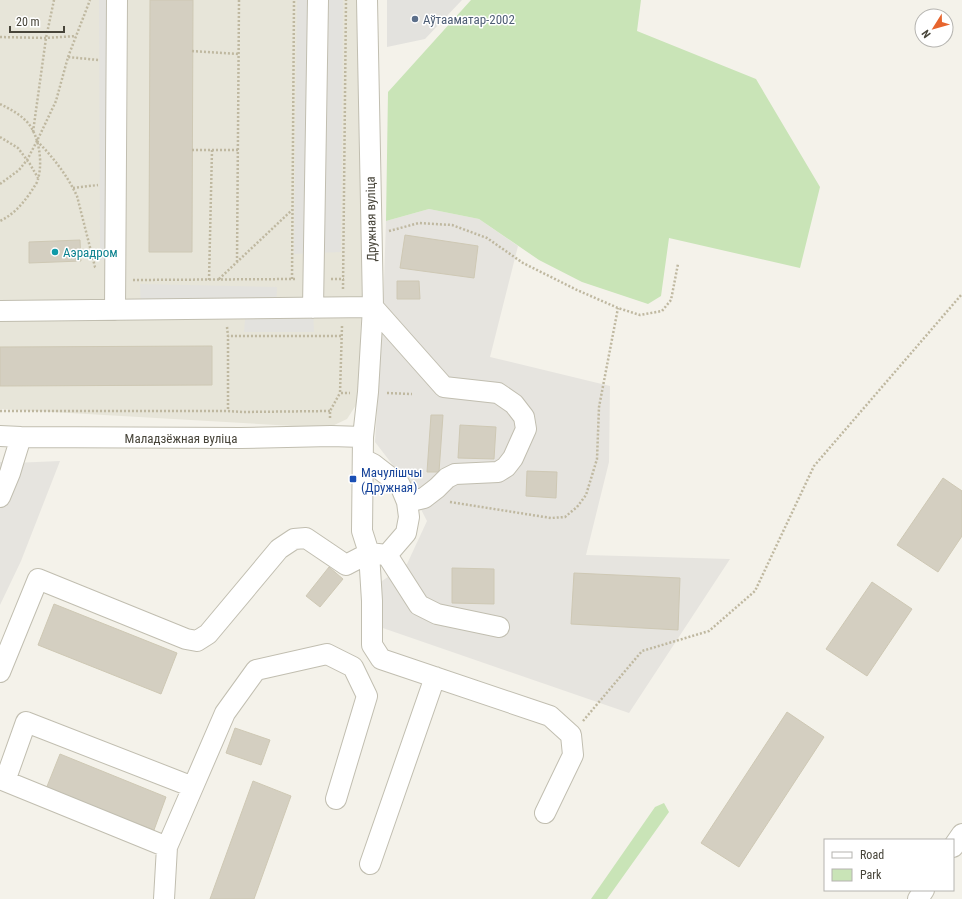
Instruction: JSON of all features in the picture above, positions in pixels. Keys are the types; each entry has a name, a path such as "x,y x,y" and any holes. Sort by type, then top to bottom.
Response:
{"street":[{"path":"115,310 118,0"},
{"path":"312,308 318,0"},
{"name":"Дружная вуліца","path":"367,0 373,307 368,392 363,437 362,531 378,554"},
{"path":"0,311 373,307 444,387 498,393 514,404 524,417 526,429 513,458 506,467 498,472 455,474 447,478 437,488 416,500 409,517 406,533 378,554 346,565 306,538 294,539 279,549 208,634 197,641 186,639 38,579 0,672"},
{"name":"Маладзёжная вуліца","path":"0,436 21,438 363,437"},
{"path":"0,496 10,473 21,438"},
{"path":"363,459 373,464 400,485 416,500"},
{"path":"378,554 372,601 372,645 381,659 550,716 571,735 573,755 545,813"},
{"path":"378,554 419,605 437,614 499,627"},
{"path":"164,899 167,848 225,713 256,670 327,654 352,667 367,696 336,799"},
{"path":"370,864 435,678"},
{"path":"167,848 5,781 26,722 193,787"},
{"path":"954,846 962,834"}],"path":[{"path":"33,133 46,38 54,0"},
{"path":"0,184 19,170 27,160 37,141 56,101 68,57 90,0"},
{"path":"237,262 239,0"},
{"path":"292,279 294,0"},
{"path":"346,0 344,279 340,393 368,392 412,394"},
{"path":"0,38 46,38 76,36"},
{"path":"192,51 238,54"},
{"path":"68,57 117,62"},
{"path":"0,104 17,114 29,124 37,141 40,158 38,179 30,193 18,208 0,221"},
{"path":"0,137 18,148 38,179"},
{"path":"37,141 53,158 73,188 77,196 95,267 110,282 124,280 344,279"},
{"path":"192,150 238,150"},
{"path":"209,280 212,150"},
{"path":"73,188 116,183"},
{"path":"219,280 292,210"},
{"path":"371,236 419,224 452,225 487,238 523,263 577,290 618,308 640,315 662,311 671,300 678,264"},
{"path":"571,735 642,651 709,631 755,591 814,466 962,294"},
{"path":"416,500 551,518 565,517 577,507 586,495 597,459 599,407 618,308"},
{"path":"228,411 228,336 342,336"},
{"path":"0,411 330,411"}],"shaded area":[{"path":"0,0 358,0 362,295 358,402 347,419 328,428 0,409"},
{"path":"99,0 118,0 115,260 100,260"},
{"path":"297,0 343,0 341,252 294,254"},
{"name":"Аўтааматар-2002","path":"387,0 462,0 425,39 387,47"},
{"path":"429,209 479,219 518,246 490,357 610,386 609,462 586,555 730,559 629,713 377,626 379,583 407,564 427,521 409,486 375,442 383,312 386,221"},
{"path":"140,284 277,287 276,308 313,308 314,332 244,332 246,309 141,310"},
{"path":"60,461 21,561 0,605 0,462 13,463"}],"green space":[{"path":"471,0 641,0 637,31 756,79 820,187 800,268 669,238 661,296 648,304 582,282 539,260 479,219 429,209 386,221 388,92"},
{"path":"664,803 669,812 607,899 591,899 655,807"}],"building":[{"path":"150,0 193,0 192,252 149,252"},
{"path":"405,235 478,246 474,278 400,268"},
{"name":"Аэрадром","path":"80,240 81,261 29,263 29,242"},
{"path":"397,281 419,281 420,299 397,299"},
{"path":"212,346 212,385 0,386 0,347"},
{"path":"431,415 443,415 439,472 427,472"},
{"path":"460,425 496,427 494,459 458,458"},
{"path":"527,471 557,472 556,498 526,496"},
{"path":"943,478 962,491 962,536 938,572 897,545"},
{"path":"329,567 343,579 320,607 306,596"},
{"path":"452,568 494,569 494,604 452,603"},
{"path":"574,573 680,578 678,630 571,624"},
{"path":"872,582 912,609 867,676 826,649"},
{"path":"54,604 177,653 161,694 38,645"},
{"path":"787,712 824,737 739,867 701,843"},
{"path":"235,728 270,740 261,765 226,753"},
{"path":"60,754 166,797 154,830 46,789"},
{"path":"253,781 291,796 254,899 210,899"}],"place":[{"name":"Аўтааматар-2002","path":"415,19"},
{"name":"Аэрадром","path":"55,252"},
{"name":"Мачулішчы (Дружная)","path":"353,479"}]}
